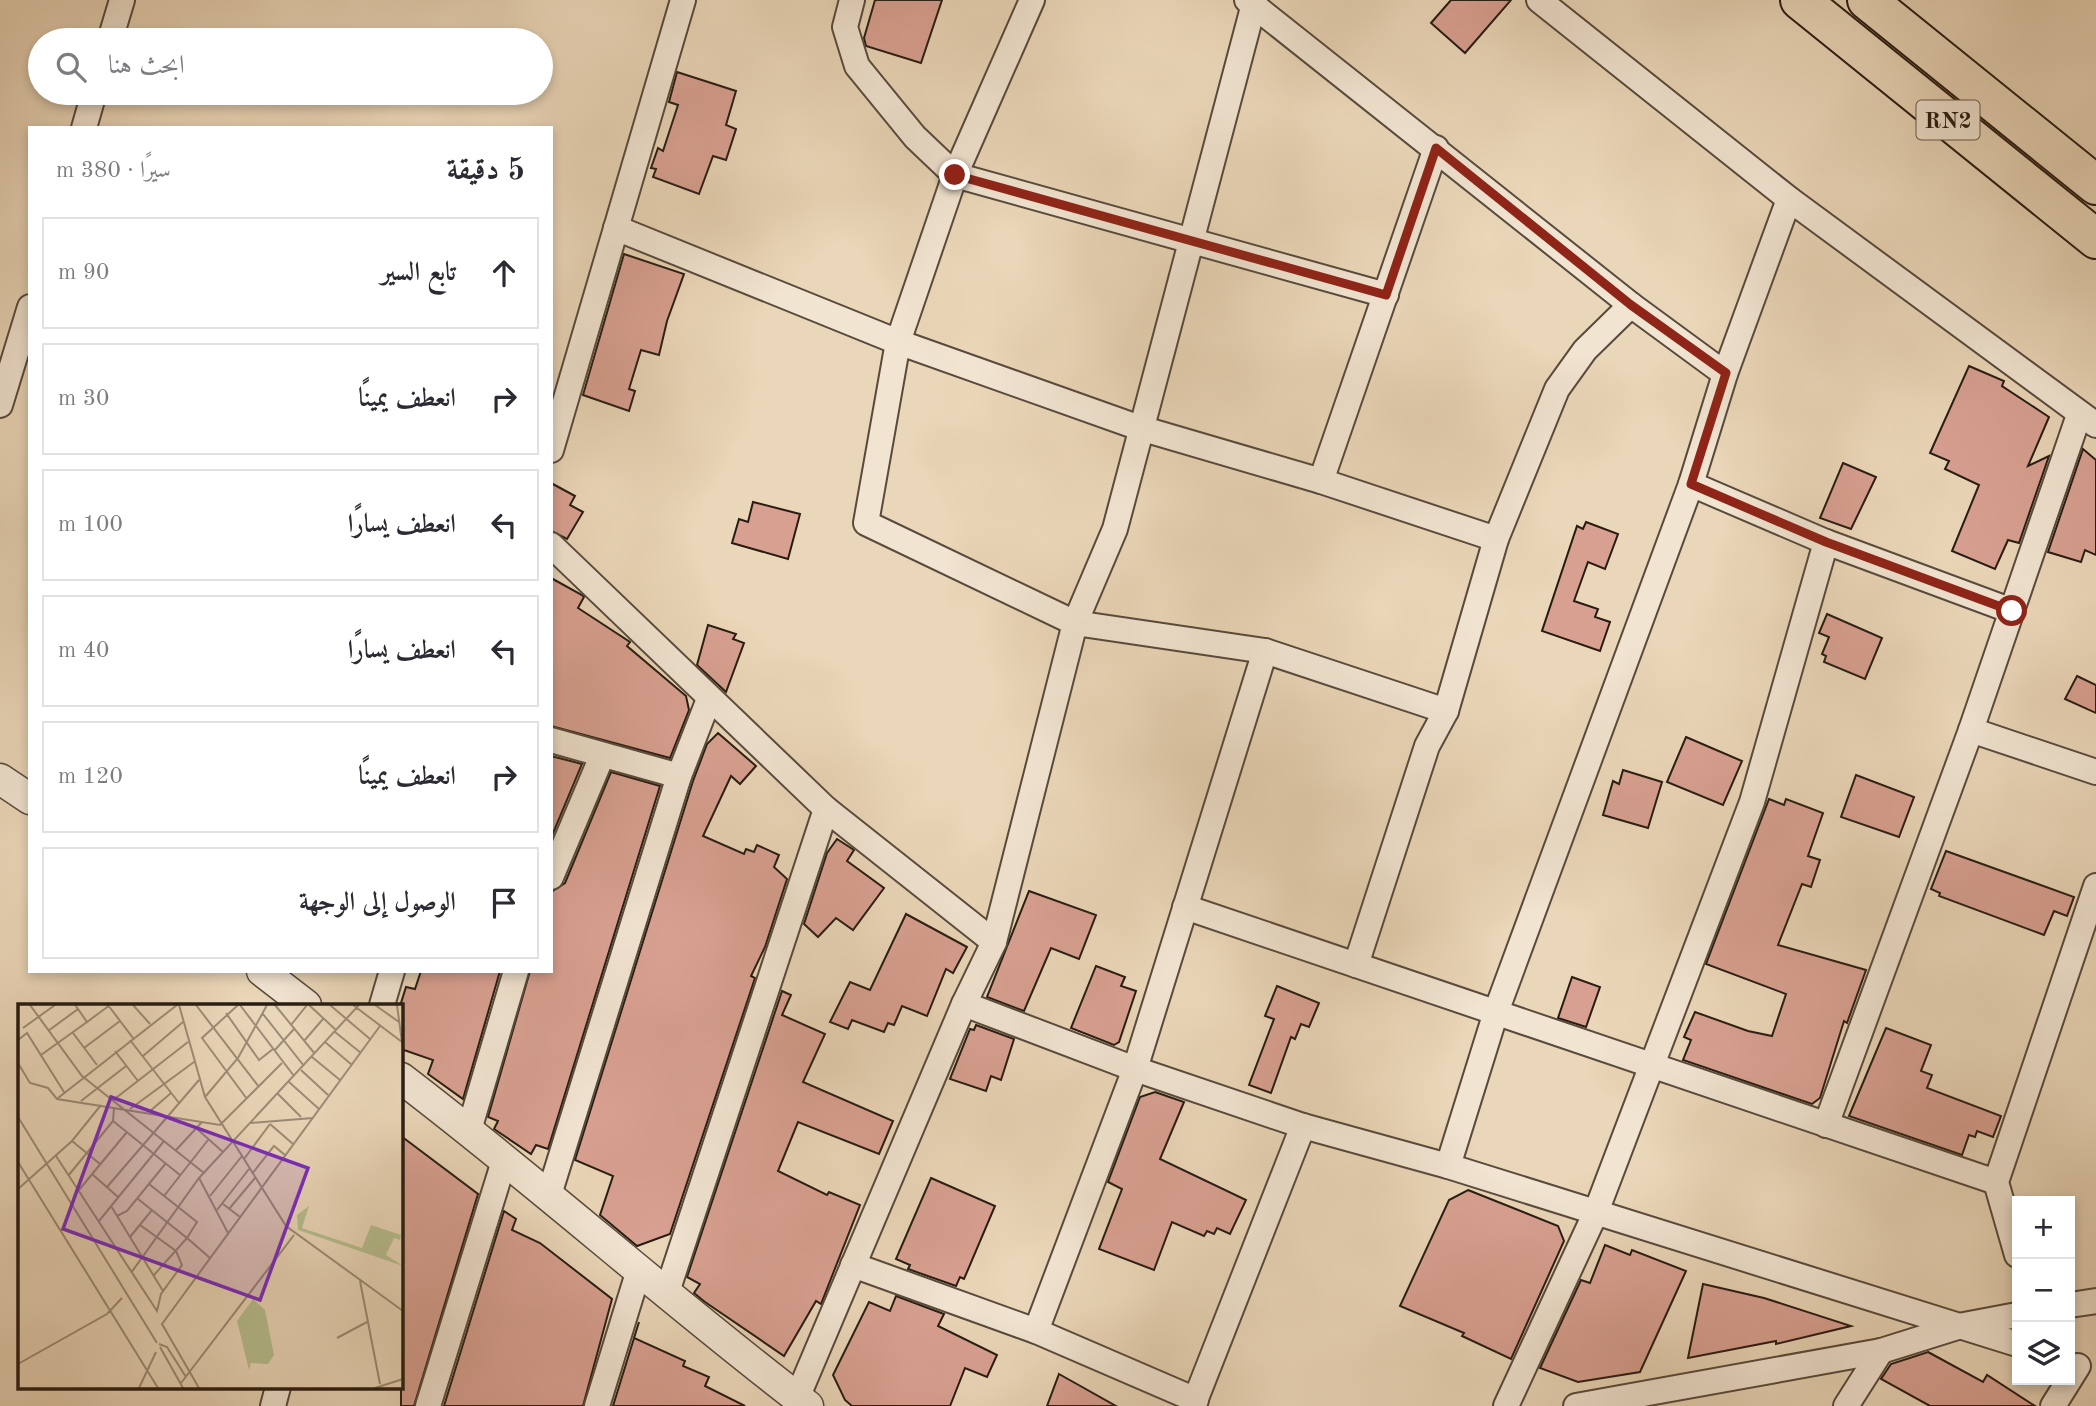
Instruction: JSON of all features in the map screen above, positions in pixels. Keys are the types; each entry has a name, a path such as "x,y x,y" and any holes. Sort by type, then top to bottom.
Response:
{"highway":[{"name":"RN2","path":"1800,0 2096,239"},
{"name":"RN2","path":"1867,0 2096,185"}],"street":[{"path":"114,28 122,0"},
{"path":"553,443 683,0"},
{"path":"852,0 845,27 857,66 915,137 955,175 1386,295"},
{"path":"1032,0 955,175 898,342 866,523 1075,622 1265,651 1446,711"},
{"path":"1539,0 1789,199 2088,420 2012,611 1971,730 1825,1125"},
{"path":"402,1079 469,1130 548,1198 800,1403 853,1265 964,1004 994,943 1075,622 1115,529 1252,2 1631,305 1726,373"},
{"path":"85,126 91,105"},
{"path":"1321,481 1436,148"},
{"path":"1448,1166 1496,1012 1691,484 1726,373 1789,199"},
{"path":"616,228 898,342 1140,428 1321,481 1496,540"},
{"path":"1356,965 1427,746 1446,711 1496,540 1557,389 1586,350 1631,305"},
{"path":"0,405 28,314"},
{"path":"1691,484 1826,542 2012,611"},
{"path":"1506,1406 1596,1212 1752,802 1826,542"},
{"path":"553,547 826,809 994,943"},
{"path":"1036,1331 1135,1069 1265,651"},
{"path":"548,1198 679,776 709,699"},
{"path":"1971,730 2096,772"},
{"path":"553,741 679,776"},
{"path":"553,872 602,755"},
{"path":"0,779 28,798"},
{"path":"666,1295 826,809"},
{"path":"2012,1238 1996,1182 2096,886"},
{"path":"1185,907 1996,1182"},
{"path":"265,973 305,1004"},
{"path":"382,1004 391,973"},
{"path":"469,1130 515,973"},
{"path":"964,1004 1135,1069 1303,1126 1448,1166 1964,1325 2012,1343"},
{"path":"853,1265 1036,1331 1195,1403 1303,1126"},
{"path":"428,1406 504,1161"},
{"path":"597,1406 638,1272"},
{"path":"2075,1305 2096,1301"},
{"path":"1576,1406 1684,1396 1881,1351 1964,1325 2012,1316"},
{"path":"1846,1406 1881,1351"},
{"path":"2053,1406 2081,1367"},
{"path":"273,1406 278,1388"}],"building":[{"path":"875,0 942,0 921,63 866,46 864,38"},
{"path":"1451,0 1511,0 1465,53 1431,23"},
{"path":"677,72 736,91 726,125 736,129 726,160 713,156 699,194 653,177 656,169 651,168 658,148 663,151 678,105 669,102"},
{"path":"624,254 684,274 667,321 659,355 641,350 629,389 635,391 629,411 583,395"},
{"path":"1969,366 2004,381 2002,386 2049,417 2028,466 2049,456 2019,543 2008,540 1995,569 1952,551 1979,485 1945,469 1949,461 1930,453"},
{"path":"2083,449 2096,460 2096,555 2085,550 2081,562 2048,552"},
{"path":"1843,463 1876,477 1851,529 1820,518"},
{"path":"553,484 575,496 570,505 583,512 567,539 553,532"},
{"path":"753,502 800,514 788,559 732,543 739,519 748,522"},
{"path":"1586,522 1618,534 1605,569 1588,562 1574,601 1598,609 1595,617 1610,622 1600,651 1542,631 1577,526 1583,529"},
{"path":"553,579 582,595 584,597 578,608 630,642 627,646 686,696 689,710 670,758 553,727"},
{"path":"1827,614 1882,638 1865,679 1824,662 1826,656 1822,654 1829,637 1819,633"},
{"path":"708,625 736,634 733,639 744,643 726,692 697,665"},
{"path":"2077,676 2096,685 2096,713 2065,699"},
{"path":"718,733 756,766 740,784 731,776 703,836 744,854 746,849 754,852 757,845 779,855 774,867 787,879 765,947 751,976 755,978 670,1234 637,1246 600,1215 613,1176 575,1160 693,781 707,744"},
{"path":"1686,737 1742,761 1723,805 1667,782"},
{"path":"553,757 582,764 553,833"},
{"path":"1623,770 1662,782 1648,828 1603,815 1613,781 1619,784"},
{"path":"611,772 660,786 548,1149 536,1145 531,1154 494,1129 498,1121 488,1117 529,973 553,973 553,891 565,883"},
{"path":"1856,775 1914,797 1899,837 1841,817"},
{"path":"1769,799 1784,805 1786,799 1823,813 1808,856 1820,860 1811,887 1802,884 1778,945 1866,970 1847,1023 1844,1021 1820,1098 1812,1104 1683,1060 1691,1040 1684,1037 1695,1012 1748,1031 1772,1036 1786,994 1706,964"},
{"path":"837,839 854,850 847,861 884,888 853,930 836,918 818,937 804,924 827,853"},
{"path":"1946,851 2074,897 2067,916 2054,911 2044,935 1939,896 1940,893 1931,889"},
{"path":"1029,891 1096,915 1079,959 1051,948 1024,1011 987,997"},
{"path":"906,914 967,947 953,973 946,969 927,1016 902,1006 894,1025 888,1023 884,1032 852,1020 848,1029 830,1022 850,982 870,990"},
{"path":"1096,966 1125,977 1121,986 1136,991 1119,1042 1114,1045 1071,1028"},
{"path":"420,973 499,973 463,1099 428,1074 433,1060 402,1049 401,1003 406,987 415,989"},
{"path":"1572,977 1600,987 1586,1027 1558,1018"},
{"path":"1277,986 1319,1003 1309,1027 1301,1024 1295,1039 1291,1037 1271,1093 1249,1085 1274,1019 1265,1016"},
{"path":"782,991 791,995 782,1015 825,1034 803,1082 893,1121 879,1154 798,1122 778,1171 827,1195 829,1192 860,1205 821,1304 816,1301 784,1356 705,1302 694,1293 700,1284 687,1277"},
{"path":"976,1025 1014,1039 1001,1080 991,1076 986,1091 950,1079 970,1029 974,1030"},
{"path":"1886,1028 1931,1045 1921,1071 1932,1075 1927,1088 2001,1116 1993,1137 1977,1131 1975,1137 1969,1135 1962,1155 1849,1116"},
{"path":"1155,1092 1184,1102 1160,1159 1246,1200 1230,1234 1217,1228 1214,1234 1207,1231 1204,1236 1172,1222 1154,1270 1099,1249 1122,1189 1108,1182 1140,1097"},
{"path":"402,1137 478,1194 414,1406 401,1406"},
{"path":"931,1178 995,1206 964,1279 960,1277 956,1286 908,1269 910,1265 896,1259"},
{"path":"1468,1190 1558,1226 1564,1241 1511,1359 1462,1336 1464,1333 1400,1306 1449,1200"},
{"path":"504,1211 516,1219 512,1230 540,1243 612,1299 583,1406 444,1406"},
{"path":"1605,1245 1630,1255 1632,1250 1686,1271 1640,1372 1578,1382 1540,1368 1581,1280 1590,1283"},
{"path":"1703,1284 1764,1298 1851,1326 1776,1344 1776,1341 1688,1358"},
{"path":"896,1296 944,1314 938,1326 997,1355 987,1377 965,1368 950,1406 852,1406 845,1400 833,1375 869,1302 890,1311"},
{"path":"634,1338 685,1361 683,1366 709,1377 705,1386 745,1406 613,1406"},
{"path":"1928,1352 1983,1382 1987,1375 2035,1406 1930,1406 1881,1379 1891,1364"},
{"path":"1059,1374 1116,1406 1047,1406"}],"route":[{"path":"955,175 1386,295 1436,148 1631,305 1726,373 1691,484 1826,542 2012,611"}]}
